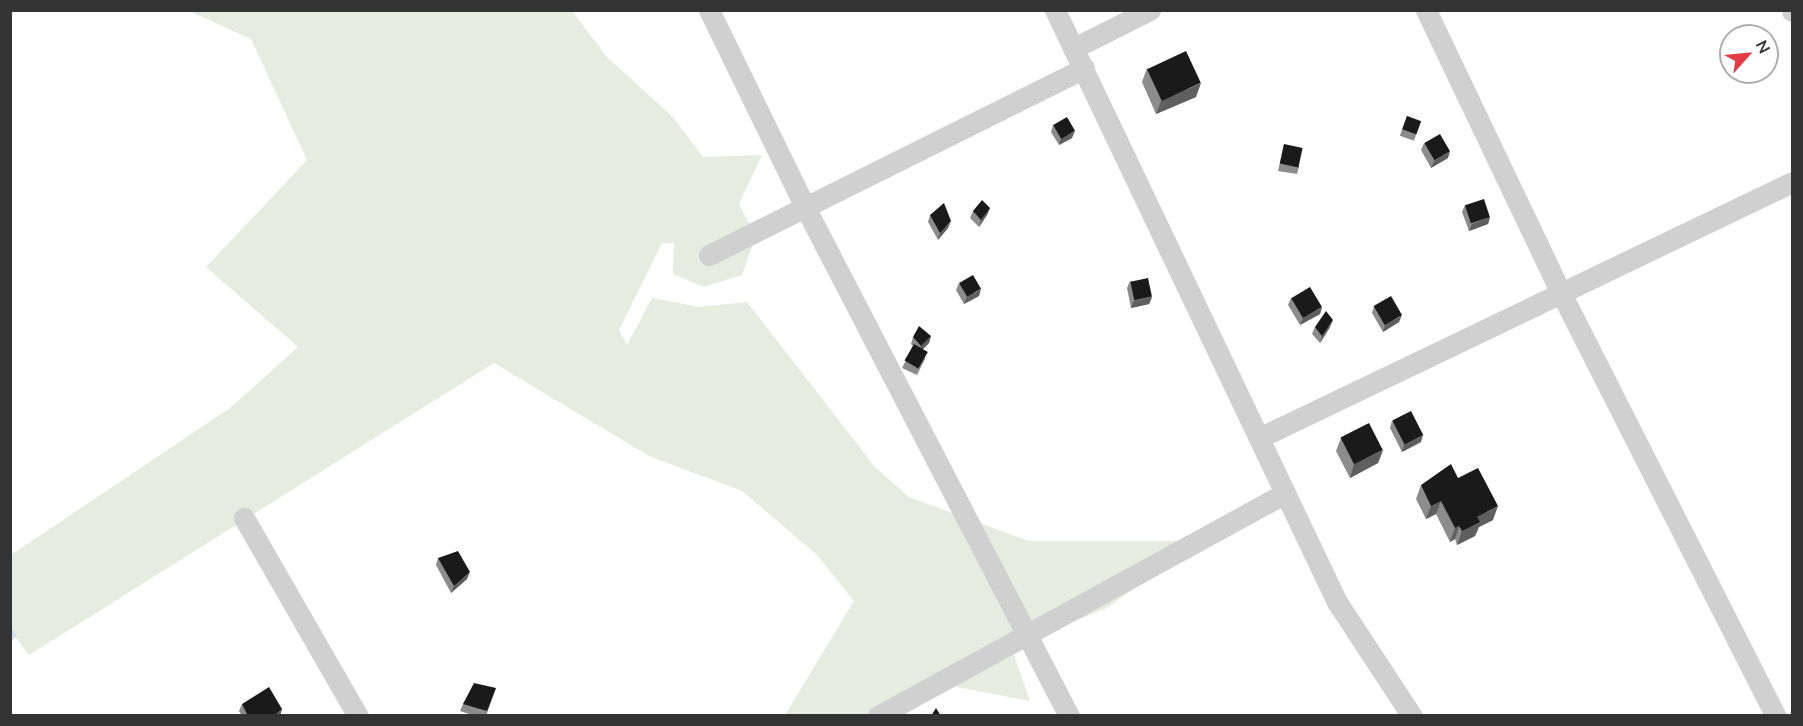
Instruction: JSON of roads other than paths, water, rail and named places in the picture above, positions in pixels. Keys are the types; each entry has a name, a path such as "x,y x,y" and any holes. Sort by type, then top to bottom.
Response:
{"street":[{"path":"709,10 805,207 1024,634 1069,716"},
{"path":"1055,10 1337,602 1412,716"},
{"path":"1074,48 1150,10"},
{"path":"1426,10 1561,293 1776,716"},
{"path":"709,255 1083,68"},
{"path":"1259,438 1792,182"},
{"path":"878,716 1285,493"},
{"path":"244,518 358,716"}]}
